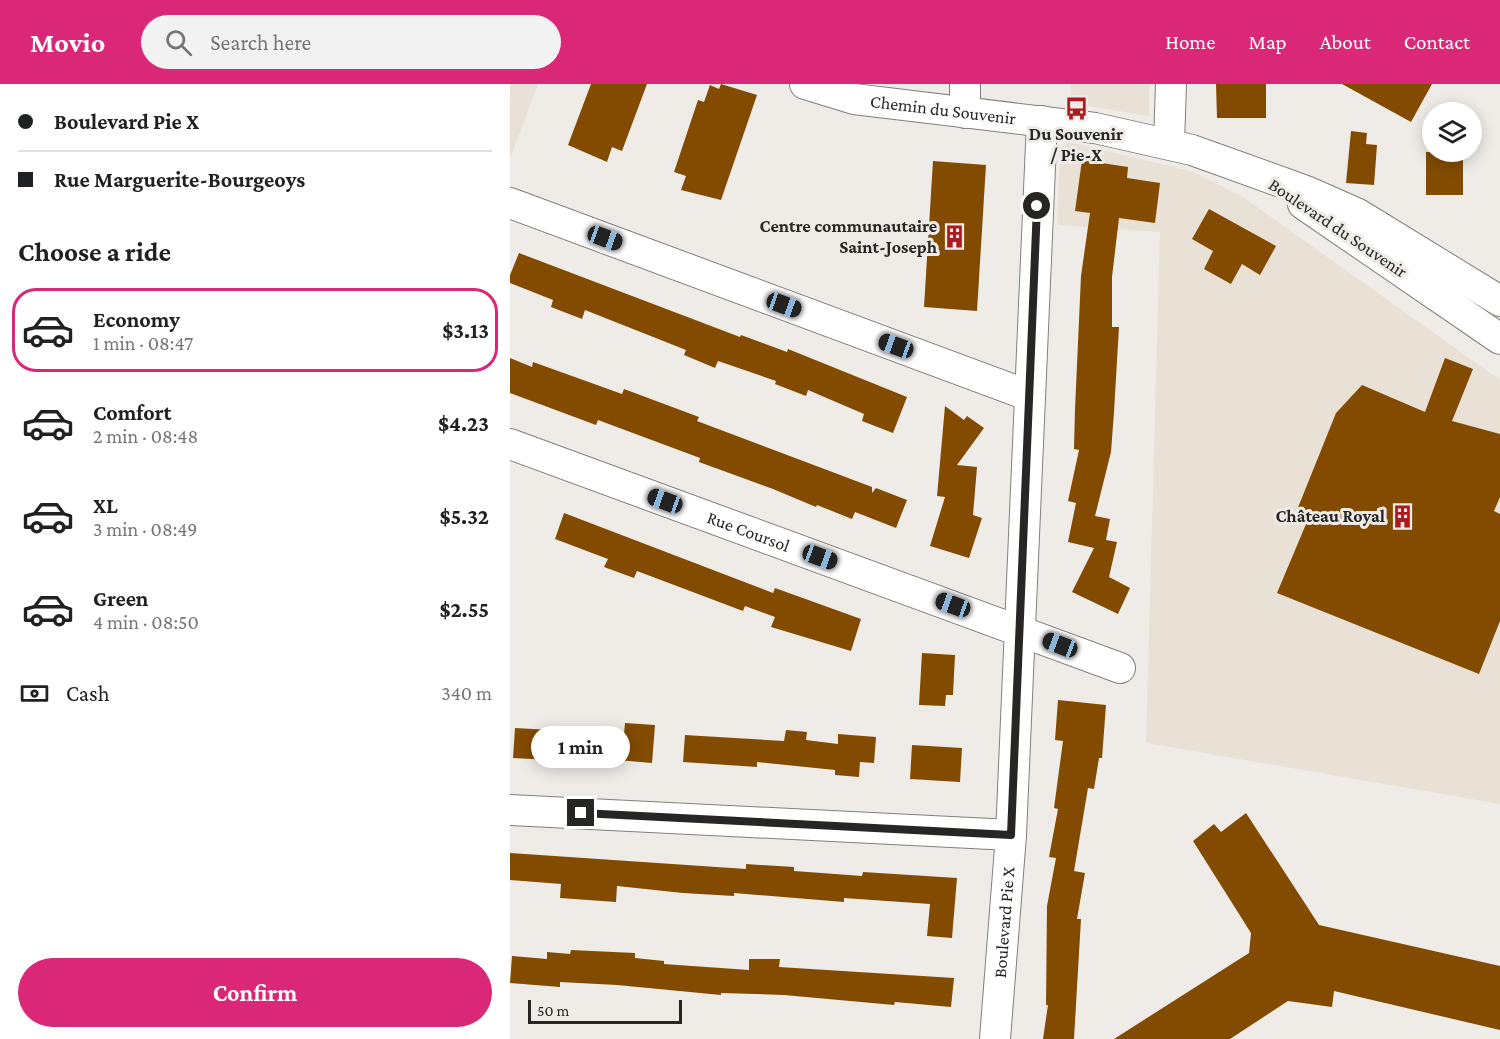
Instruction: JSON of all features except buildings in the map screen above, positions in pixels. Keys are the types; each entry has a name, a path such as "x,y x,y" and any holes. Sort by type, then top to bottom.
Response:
{"street":[{"name":"Chemin du Souvenir","path":"805,84 854,99 965,98 1042,121 1102,129 1169,143 1255,173"},
{"path":"1169,143 1171,84"},
{"name":"Boulevard Pie X","path":"995,1039 1011,835 1042,121"},
{"name":"Boulevard du Souvenir","path":"1255,173 1306,191 1358,214 1500,301"},
{"name":"Boulevard du Souvenir","path":"1255,173 1500,339"},
{"path":"510,203 1030,396"},
{"name":"Rue Coursol","path":"510,444 1120,668"},
{"path":"510,810 1011,835"}],"shaded area":[{"path":"510,84 538,84 510,159"},
{"path":"1071,84 1149,84 1149,116 1070,103"},
{"path":"1069,142 1194,172 1243,197 1500,380 1500,804 1146,743 1160,232 1057,225 1060,149"}],"place":[{"name":"Du Souvenir / Pie-X","path":"1076,108"},
{"name":"Centre communautaire Saint-Joseph","path":"955,236"},
{"name":"Château Royal","path":"1403,516"}],"route":[{"path":"581,813 1011,835 1037,206"}]}
